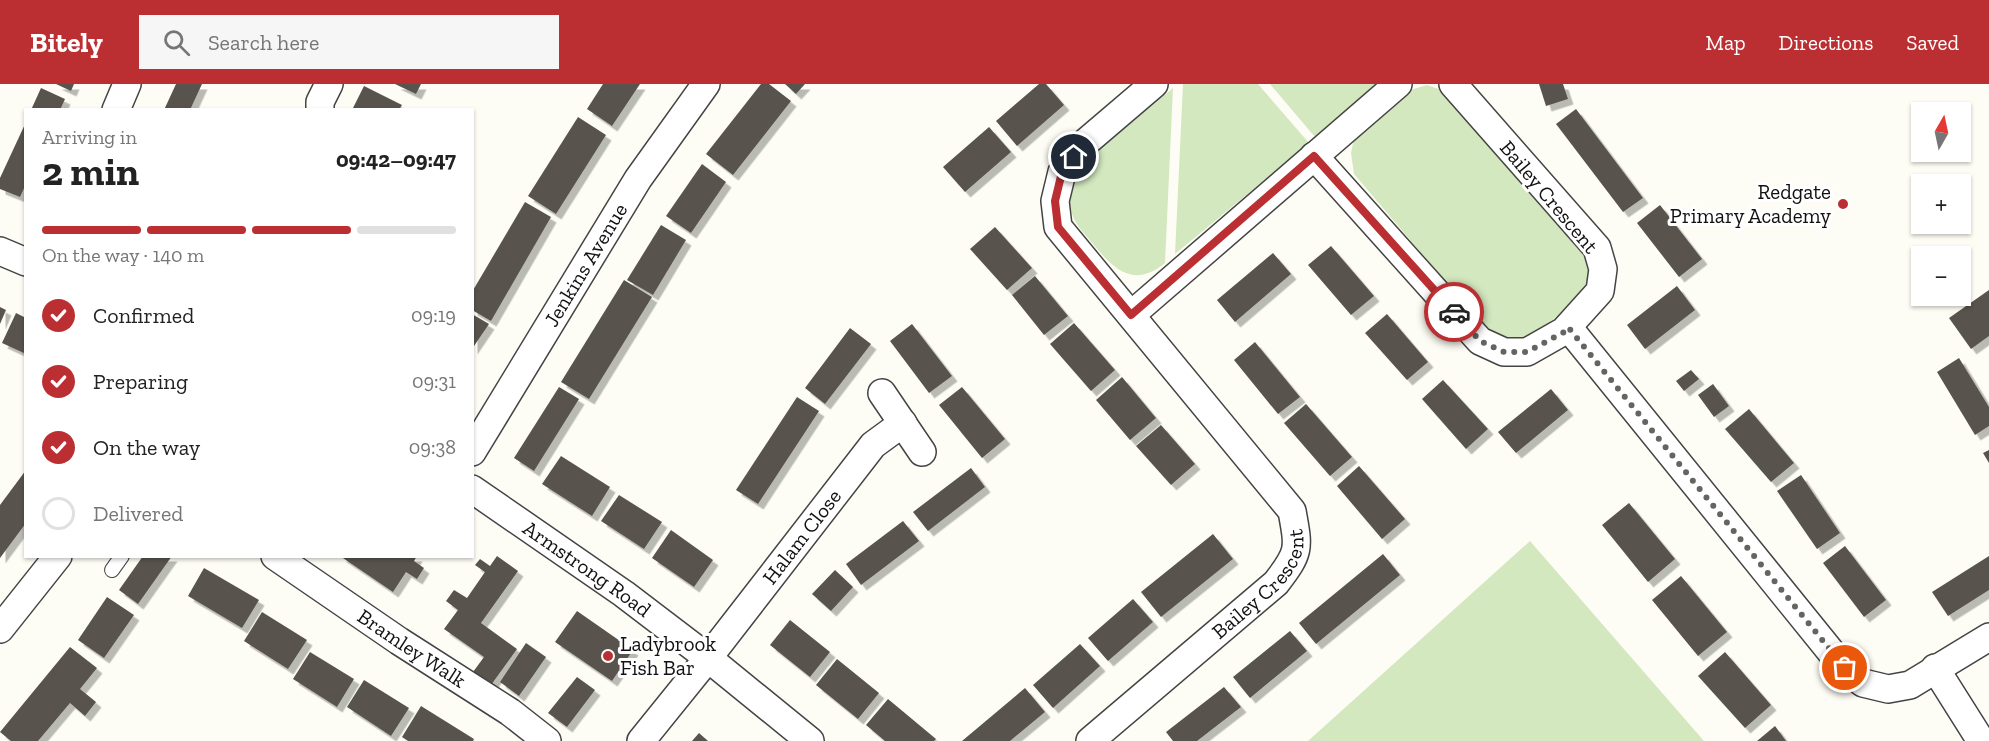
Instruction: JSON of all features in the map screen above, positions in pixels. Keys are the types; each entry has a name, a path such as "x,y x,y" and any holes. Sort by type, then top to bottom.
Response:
{"street":[{"path":"320,108 328,84"},
{"name":"Jenkins Avenue","path":"474,449 638,179 706,84"},
{"name":"Bailey Crescent","path":"1090,741 1276,583 1293,561 1297,540 1292,511 1058,227 1055,201 1062,172 1086,142 1154,84"},
{"path":"1131,315 1398,84"},
{"name":"Bailey Crescent","path":"1314,156 1480,341 1504,352 1527,352 1564,332 1600,291 1603,269 1597,248 1453,84"},
{"path":"0,251 24,261"},
{"path":"1568,327 1845,668 1863,683 1888,689 1910,686 1935,668 1989,637"},
{"path":"882,393 922,452"},
{"name":"Halam Close","path":"641,741 873,445 903,423"},
{"name":"Armstrong Road","path":"474,490 624,594 708,658 810,741"},
{"path":"0,629 56,558"},
{"name":"Bramley Walk","path":"278,558 399,641 510,712 547,741"},
{"path":"1935,668 1981,741"}],"lane":[{"path":"112,570 121,558"}],"green space":[{"path":"1183,84 1258,84 1309,143 1175,254"},
{"path":"1270,84 1379,84 1315,137"},
{"path":"1427,85 1450,93 1586,254 1589,275 1581,297 1535,334 1513,340 1485,328 1354,174 1351,153 1355,134 1407,91"},
{"path":"1173,88 1165,263 1143,275 1125,273 1109,261 1079,228 1071,209 1071,190 1085,162"},
{"path":"1530,541 1704,741 1308,741"}],"building":[{"path":"56,84 74,84 71,91"},
{"path":"176,84 202,84 191,108 165,108"},
{"path":"395,84 421,84 416,94"},
{"path":"603,84 640,84 612,126 587,109"},
{"path":"761,84 769,84 791,101 733,175 706,154"},
{"path":"785,84 805,84 796,94"},
{"path":"1039,84 1046,84 1064,105 1017,146 996,121"},
{"path":"1539,84 1563,84 1568,99 1546,106"},
{"path":"364,86 402,105 400,108 353,108"},
{"path":"41,88 65,99 61,108 32,108"},
{"path":"1576,109 1643,198 1623,212 1556,124"},
{"path":"578,117 606,135 556,214 528,196"},
{"path":"24,126 24,188 20,197 0,189 0,178"},
{"path":"989,127 1011,152 965,192 943,167"},
{"path":"702,164 726,182 691,233 666,216"},
{"path":"525,202 551,217 491,321 474,311 474,289"},
{"path":"1660,205 1702,259 1679,277 1637,223"},
{"path":"661,225 686,240 653,295 627,280"},
{"path":"995,227 1032,268 1007,290 970,249"},
{"path":"1331,246 1374,296 1351,315 1308,265"},
{"path":"1273,253 1291,274 1235,322 1217,300"},
{"path":"1035,276 1068,316 1044,335 1012,295"},
{"path":"624,280 652,297 589,399 561,382"},
{"path":"1677,286 1695,310 1645,349 1627,325"},
{"path":"1989,290 1989,336 1971,349 1949,318 1966,306 1971,306 1971,303"},
{"path":"0,307 6,310 0,324"},
{"path":"16,313 24,317 24,353 2,343"},
{"path":"1387,314 1428,362 1407,380 1365,333"},
{"path":"474,315 489,324 474,346"},
{"path":"1074,323 1115,370 1091,391 1050,344"},
{"path":"912,324 952,376 929,393 890,341"},
{"path":"850,328 871,344 825,404 805,388"},
{"path":"1255,342 1300,397 1278,414 1234,360"},
{"path":"1959,358 1989,407 1989,426 1975,435 1937,372"},
{"path":"1691,370 1699,379 1684,391 1676,381"},
{"path":"1122,377 1156,418 1130,440 1096,400"},
{"path":"1443,380 1488,429 1466,449 1422,399"},
{"path":"1713,384 1729,406 1714,417 1698,395"},
{"path":"559,387 579,399 534,471 514,458"},
{"path":"962,387 1005,439 982,458 939,405"},
{"path":"1551,389 1568,410 1516,453 1498,432"},
{"path":"797,397 819,411 758,504 736,490"},
{"path":"1306,404 1352,457 1330,476 1284,423"},
{"path":"1749,409 1794,463 1771,482 1725,429"},
{"path":"1161,425 1195,464 1171,485 1136,446"},
{"path":"1989,450 1989,463 1983,453"},
{"path":"561,456 610,487 592,516 542,484"},
{"path":"1359,466 1405,519 1382,539 1337,486"},
{"path":"971,468 985,487 928,531 913,512"},
{"path":"24,473 24,526 0,558 0,505"},
{"path":"1801,475 1840,533 1817,549 1777,491"},
{"path":"619,495 662,522 644,549 601,521"},
{"path":"1629,503 1675,559 1648,582 1602,525"},
{"path":"903,521 919,541 861,585 846,564"},
{"path":"671,530 713,560 694,587 652,558"},
{"path":"1213,534 1233,559 1161,617 1141,592"},
{"path":"1845,546 1886,600 1864,617 1823,563"},
{"path":"1383,554 1400,575 1316,644 1299,623"},
{"path":"497,556 518,571 481,623 517,649 491,685 473,672 484,657 444,629 458,610 446,601 454,590 467,598 485,572 475,565 480,559 490,566"},
{"path":"1989,556 1989,590 1948,616 1932,592"},
{"path":"142,558 171,558 138,604 119,590"},
{"path":"343,558 416,558 414,561 424,568 417,579 406,572 393,592"},
{"path":"204,568 259,600 242,628 188,596"},
{"path":"835,570 853,587 831,611 812,594"},
{"path":"1681,576 1727,632 1698,656 1652,600"},
{"path":"107,597 134,615 104,658 78,640"},
{"path":"1133,599 1153,622 1108,661 1088,638"},
{"path":"577,611 633,650 612,681 555,642"},
{"path":"262,612 307,640 288,669 244,641"},
{"path":"790,620 830,652 810,677 770,645"},
{"path":"1290,631 1307,651 1250,698 1233,677"},
{"path":"526,643 546,657 519,696 500,682"},
{"path":"1080,644 1100,666 1053,708 1033,685"},
{"path":"70,647 97,668 80,689 96,702 85,716 70,703 38,741 11,741 0,732"},
{"path":"310,652 354,679 337,707 293,679"},
{"path":"1725,652 1771,705 1745,728 1698,676"},
{"path":"837,659 879,693 858,719 816,685"},
{"path":"577,677 595,690 567,727 548,713"},
{"path":"364,680 409,708 391,736 347,707"},
{"path":"1224,687 1241,707 1197,741 1173,741 1166,732"},
{"path":"1025,688 1045,712 1010,741 962,741"},
{"path":"888,699 936,739 934,741 885,741 866,725"},
{"path":"421,706 474,739 473,741 408,741 402,737"},
{"path":"1775,726 1786,741 1757,741"},
{"path":"699,733 708,741 692,741"}],"way so far":[{"path":"1454,312 1480,341 1504,352 1527,352 1564,332 1568,327 1845,668"}],"place":[{"name":"Redgate Primary Academy","path":"1843,204"},
{"name":"Ladybrook Fish Bar","path":"608,656"}],"route":[{"path":"1074,157 1062,172 1055,201 1058,227 1131,315 1314,156 1454,312"}]}
